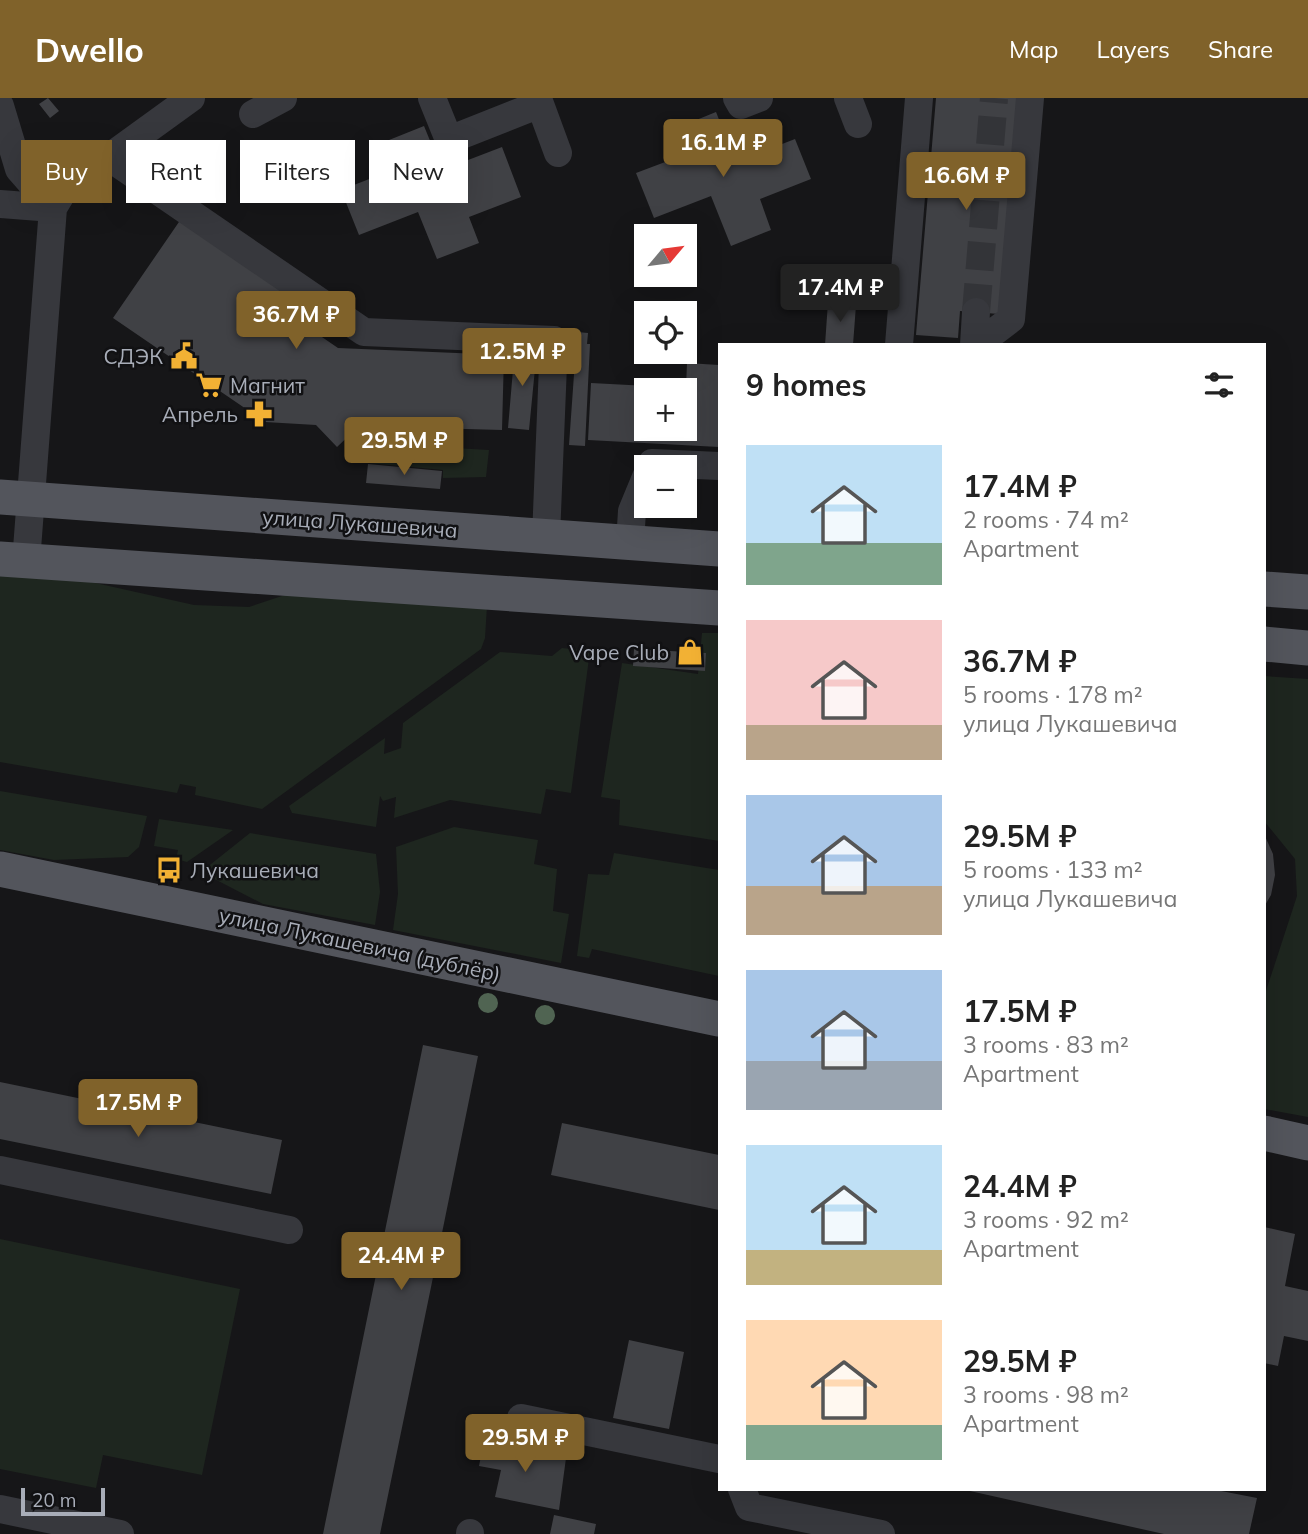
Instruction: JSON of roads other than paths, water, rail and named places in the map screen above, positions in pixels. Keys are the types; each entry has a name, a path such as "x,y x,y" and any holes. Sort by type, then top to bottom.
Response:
{"main road":[{"name":"улица Лукашевича","path":"15,498 718,549"},
{"path":"13,560 718,608"},
{"path":"1266,589 1308,592"},
{"path":"1266,644 1308,648"},
{"name":"улица Лукашевича (дублёр)","path":"0,869 718,1019"},
{"path":"1266,1133 1308,1143"}],"street":[{"path":"112,157 191,98"},
{"path":"253,114 283,98"},
{"path":"432,98 449,140 540,104 558,153"},
{"path":"737,98 741,105 760,98"},
{"path":"899,343 919,98"},
{"path":"978,343 1011,319 1030,98"},
{"path":"0,106 19,169 53,208"},
{"path":"112,159 364,332 554,340 546,537"},
{"path":"13,560 15,498 53,208 56,203"},
{"path":"0,204 53,208"},
{"path":"975,343 976,312"},
{"path":"697,465 718,466"},
{"path":"630,543 634,506"},
{"path":"0,1170 289,1230"},
{"path":"522,1418 718,1459"},
{"path":"743,1491 749,1507 881,1534"},
{"path":"0,1509 120,1534"}],"tunnel":[{"path":"976,312 994,98"}],"place":[{"name":"СДЭК","path":"184,356"},
{"name":"Магнит","path":"209,385"},
{"name":"Апрель","path":"259,414"},
{"name":"Vape Club","path":"690,652"},
{"name":"Лукашевича","path":"169,870"}]}
